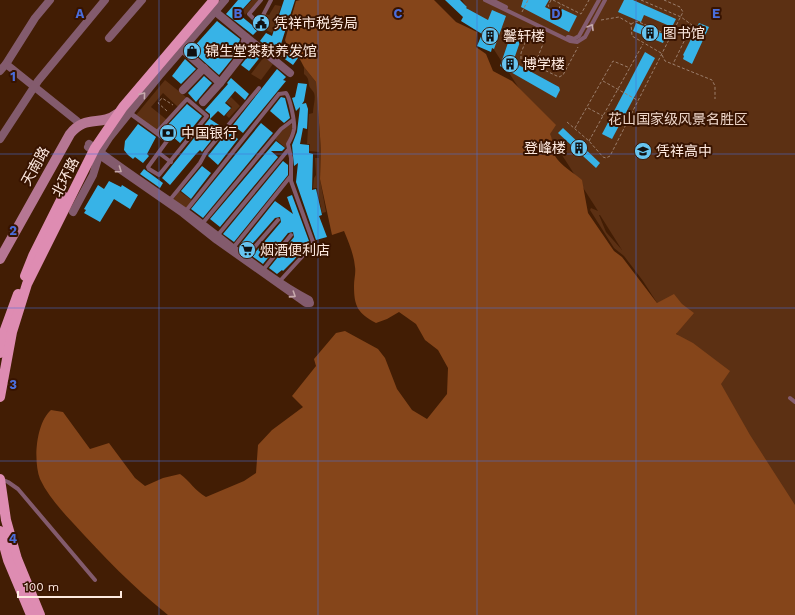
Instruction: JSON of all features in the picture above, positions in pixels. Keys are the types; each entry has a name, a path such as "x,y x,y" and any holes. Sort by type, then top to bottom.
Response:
{"main road":[{"name":"北环路","path":"94,150 106,120 154,75 179,46 185,32 210,4"},
{"name":"北环路","path":"0,353 5,334 33,256 114,113 210,4"},
{"path":"77,121 87,116 114,113"},
{"name":"天南路","path":"0,259 70,134 83,123 106,120"},
{"name":"天南路","path":"0,249 56,147 77,121"},
{"name":"北环路","path":"0,398 5,334"},
{"path":"0,479 6,520 17,559 40,615"},
{"path":"0,531 8,560 31,615"}],"street":[{"path":"0,71 35,18 50,0"},
{"path":"0,139 34,86 105,0"},
{"path":"109,38 142,0"},
{"path":"210,4 225,0"},
{"path":"210,4 196,34 179,46 220,84"},
{"path":"210,4 246,37 290,73"},
{"path":"185,32 196,34"},
{"path":"204,102 241,56 246,37"},
{"path":"6,64 77,121"},
{"path":"184,90 204,68"},
{"path":"73,212 93,175 94,150 109,138 154,75"},
{"path":"94,150 170,201 279,282 309,300 310,303 306,303 288,292 183,213 94,150"}],"lane":[{"path":"261,0 249,14 258,22 260,21 271,0"},
{"path":"485,0 574,42 583,39 604,0"},
{"path":"492,0 574,39 579,36 599,0"},
{"path":"170,201 200,163 206,152 259,88"},
{"path":"185,212 281,93 286,94 289,98 294,128 288,144 288,150 291,158 290,177 313,242 309,249 279,282"},
{"path":"186,99 189,99 207,116 160,175 148,167 167,141 129,112 157,132 173,116 186,99"},
{"path":"202,224 281,129 293,120"},
{"path":"217,236 288,150"},
{"path":"159,153 171,162"},
{"path":"232,248 281,190 290,177"},
{"path":"246,257 278,220"},
{"path":"264,270 291,235"},
{"path":"790,398 795,402"},
{"path":"0,479 8,482 18,489 95,580"}],"path":[{"path":"521,14 528,0"},
{"path":"562,4 558,11 548,6 552,0 562,4 581,14 589,0"},
{"path":"641,0 681,17 691,23 692,27 673,64"},
{"path":"566,122 589,142 603,157 609,158 637,100 681,17 682,8 664,0"},
{"path":"596,17 604,20 618,16 630,24 632,36 662,53"},
{"path":"630,24 637,21 671,36"},
{"path":"534,23 520,57 562,76 583,39"},
{"path":"534,23 534,31 543,44 535,65"},
{"path":"589,142 644,44"},
{"path":"662,53 663,59 712,80 715,86 715,99"},
{"path":"575,129 613,61 630,69"},
{"path":"602,81 637,100"},
{"path":"173,116 158,102 164,98 178,110"},
{"path":"588,108 603,116"}],"green space":[{"path":"252,0 259,0 245,15 243,10"},
{"name":"花山国家级风景名胜区","path":"462,0 795,0 795,615 752,451 643,281 624,256 614,248 590,210 591,208 598,211","holes":["600,215 622,250 606,232"]},
{"path":"275,5 281,6 272,33 264,29 267,21 263,19 265,14 269,15"},
{"path":"264,57 273,64 261,80 251,74"},
{"path":"304,67 316,82 321,150 320,179 326,212 322,213 317,188 313,188 314,178 316,175 315,158 319,158 319,152 309,151 310,144 307,144 309,114 313,113 315,95 309,86 308,78 304,74"},
{"path":"165,80 186,97 178,107 163,93 151,107 167,120 157,131 136,115"},
{"path":"231,97 240,106 229,118 226,115 232,107 226,102"},
{"path":"291,124 293,126 286,148 275,139 284,128"},
{"path":"179,191 193,201 185,209 173,200"}],"shaded area":[{"path":"434,0 456,22 477,32 476,47 486,54 493,71 512,81 556,125 550,134 555,156 564,166 582,180 588,213 614,251 622,257 657,303 674,294 682,304 694,313 676,334 693,343 730,371 721,384 750,435 795,505 795,615 168,615 119,571 55,502 40,479 36,453 42,424 51,410 63,412 90,449 109,443 135,478 145,486 163,478 180,474 206,497 244,481 256,473 258,445 272,430 303,407 292,396 316,366 314,359 336,333 345,331 378,349 385,358 397,389 412,410 427,419 447,394 448,368 438,350 425,340 416,324 399,312 376,323 365,316 358,309 356,304 354,286 355,269 352,254 344,231 332,235 320,179 321,150 316,82 304,67 293,46 286,43 285,40 296,1"}],"building":[{"path":"238,0 251,0 241,11 241,16 258,30 253,35 226,14"},
{"path":"284,0 295,0 281,44 292,47 298,58 293,65 260,41 266,33 272,36"},
{"path":"445,0 460,0 467,7 466,8 488,20 492,10 506,16 494,49 492,48 491,52 477,46 482,34 461,21 463,17"},
{"path":"523,0 549,0 545,7 559,14 562,9 577,16 569,32 521,7"},
{"path":"624,0 633,0 676,19 672,27 644,15 641,22 618,12"},
{"path":"217,21 240,39 236,54 219,75 191,50"},
{"name":"图书馆","path":"636,23 666,35 663,43 633,31"},
{"path":"699,23 709,27 692,64 683,59 683,55"},
{"name":"博学楼","path":"511,34 521,39 513,62 559,87 560,90 556,98 500,66"},
{"path":"253,50 261,56 249,71 241,65"},
{"path":"645,52 655,58 612,139 602,134"},
{"path":"185,59 196,69 181,84 172,76"},
{"path":"277,69 286,77 283,80 286,81 243,133 233,125"},
{"path":"204,76 212,83 196,102 188,93"},
{"path":"231,78 249,94 245,100 235,91 225,103 231,108 224,116 218,111 210,119 222,127 202,152 200,150 196,154 170,185 162,178 210,118 210,114 205,110 228,84 227,83"},
{"path":"298,83 307,84 304,101 302,104 306,103 308,109 307,129 303,128 300,144 309,145 309,153 313,154 312,190 316,189 322,215 319,216 327,237 316,240 296,182 298,163 294,166 292,145 297,132 300,107 296,111 292,98 295,97"},
{"path":"281,97 285,98 290,118 284,123 270,111"},
{"path":"187,104 202,116 180,143 164,129"},
{"path":"261,123 273,133 203,218 191,209"},
{"path":"138,124 156,137 147,154 149,156 143,163 135,157 133,159 124,150 125,141"},
{"name":"登峰楼","path":"563,128 600,163 596,168 558,133"},
{"path":"228,131 238,139 218,165 208,156"},
{"path":"276,141 285,148 282,151 271,151 278,157 220,227 210,219"},
{"path":"283,161 288,165 288,175 234,242 223,234"},
{"path":"202,166 211,173 191,199 181,191"},
{"path":"144,169 163,183 160,188 140,174"},
{"path":"109,181 121,187 122,185 138,195 130,209 114,199 100,222 84,213 86,210 84,209 98,185 104,189"},
{"path":"292,195 309,241 294,260 283,271 282,270 277,274 269,268 294,237 293,232 288,233 263,264 252,256 281,222 280,217 275,218 246,251 239,246 275,201 293,214 287,197"}],"place":[{"name":"凭祥市税务局","path":"261,23"},
{"name":"图书馆","path":"650,33"},
{"name":"馨轩楼","path":"490,36"},
{"name":"锦生堂茶麸养发馆","path":"192,51"},
{"name":"博学楼","path":"510,64"},
{"name":"中国银行","path":"168,133"},
{"name":"登峰楼","path":"579,148"},
{"name":"凭祥高中","path":"643,151"},
{"name":"烟酒便利店","path":"247,250"}]}
